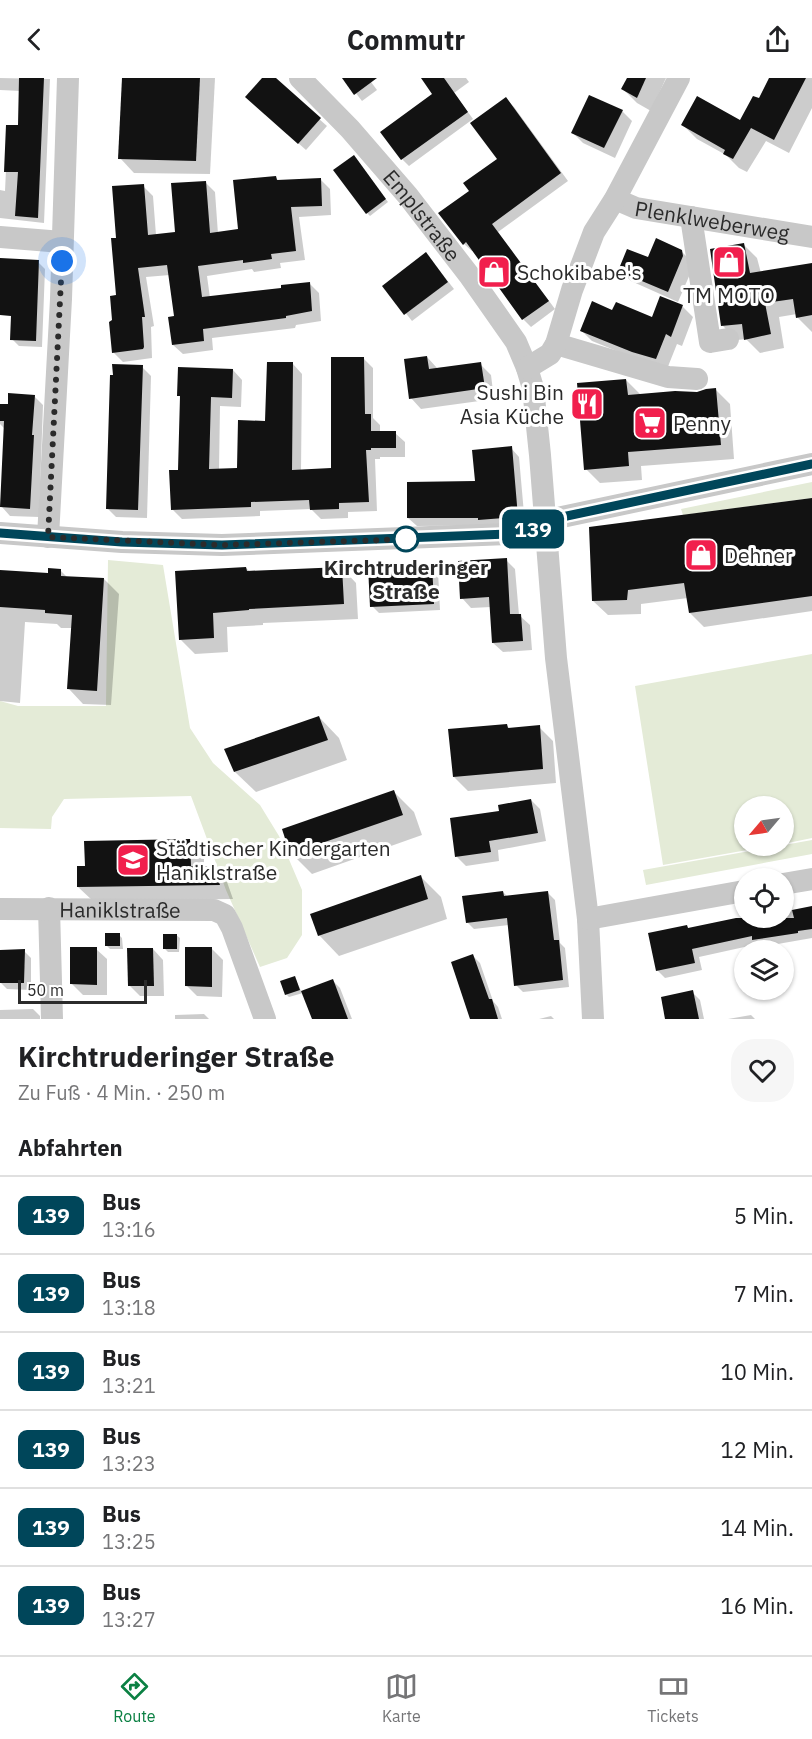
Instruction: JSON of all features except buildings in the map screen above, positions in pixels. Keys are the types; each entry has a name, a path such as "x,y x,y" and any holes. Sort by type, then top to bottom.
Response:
{"street":[{"path":"48,537 68,78"},
{"name":"Emplstraße","path":"300,78 350,129 408,196 469,275 516,342 527,368"},
{"path":"593,1019 588,919 556,658 534,399 527,368 550,354 556,344 572,290 594,232 615,199 679,78"},
{"name":"Plenklweberweg","path":"615,199 636,208 812,237"},
{"path":"692,217 710,342 728,339"},
{"path":"0,237 62,242"},
{"path":"556,344 668,377 697,379"},
{"path":"0,533 186,544 257,545 508,534 528,531 562,517 812,464"},
{"path":"794,882 812,879"},
{"path":"588,919 734,893"},
{"path":"49,908 52,1019"},
{"name":"Haniklstraße","path":"0,909 214,910 225,915 265,1019"}],"green space":[{"path":"812,482 812,498 683,515 681,509"},
{"path":"108,560 163,565 190,728 213,763 260,805 279,836 302,890 302,935 287,958 260,967 226,890 191,796 64,799 52,817 51,829 0,828 0,701 18,706 106,706"},
{"path":"812,654 812,838 794,842 794,796 734,796 734,852 663,865 635,686"},
{"path":"812,840 812,854 646,885 643,870 734,854 734,856 794,856 794,843"}],"bus line":[{"name":"139","path":"0,533 122,542 222,545 508,534 528,531 562,517 812,464"}],"place":[{"name":"TM MOTO","path":"729,262"},
{"name":"Schokibabe's","path":"494,272"},
{"name":"Sushi Bin Asia Küche","path":"587,404"},
{"name":"Penny","path":"650,423"},
{"name":"Kirchtruderinger Straße","path":"406,539"},
{"name":"Dehner","path":"701,555"},
{"name":"Städtischer Kindergarten Haniklstraße","path":"133,860"}],"route":[{"path":"62,261 48,537 222,545 413,539 406,539"}]}
